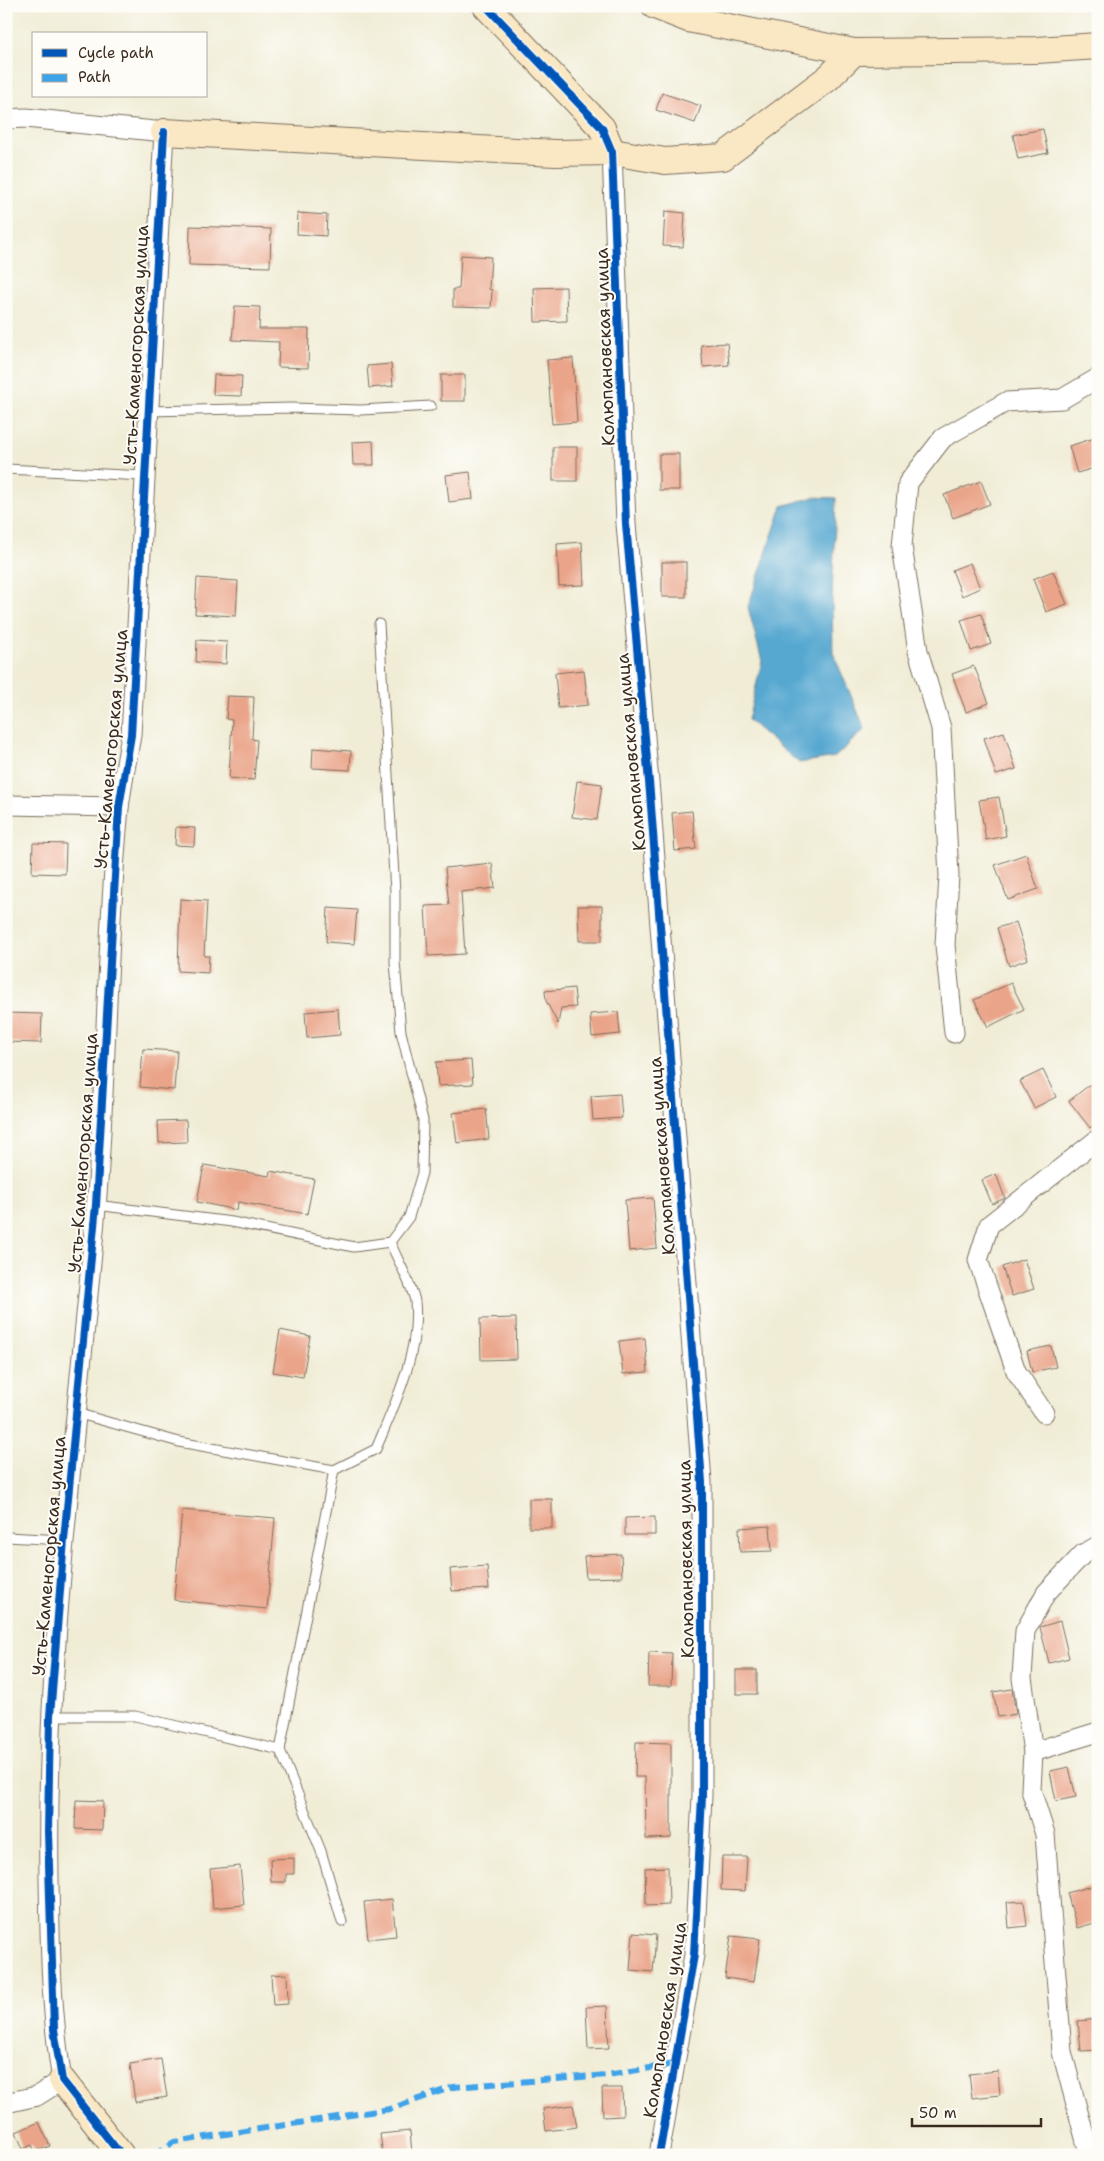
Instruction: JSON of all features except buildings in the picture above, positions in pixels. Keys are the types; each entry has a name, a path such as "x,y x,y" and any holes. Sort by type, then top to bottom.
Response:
{"street":[{"path":"486,6 602,128 612,152"},
{"path":"655,6 688,18 854,52 1037,50 1098,46"},
{"path":"6,119 26,118 164,132 555,153 612,152 665,160 722,157 828,78 854,52"},
{"name":"Усть-Каменогорская улица","path":"121,2155 62,2080 54,2029 50,1964 48,1832 50,1716 64,1540 96,1205 119,807 131,735 164,132"},
{"name":"Колюпановская улица","path":"612,152 626,524 649,783 702,1482 702,1796 694,1955 659,2155"},
{"path":"954,1033 945,945 949,876 941,728 918,651 902,546 908,483 943,438 1006,402 1062,399 1098,378"},
{"path":"6,805 119,807"},
{"path":"1044,1413 1016,1371 978,1260 989,1225 1098,1139"},
{"path":"1089,2153 1062,2052 1045,1834 1032,1790 1034,1752 1022,1678 1025,1631 1046,1593 1083,1554 1098,1546"},
{"path":"1034,1752 1098,1732"},
{"path":"6,2103 37,2096 62,2080"}],"lane":[{"path":"148,411 262,408 361,410 431,406"},
{"path":"6,469 144,476"},
{"path":"96,1205 232,1222 354,1247 390,1242 409,1216 422,1174 423,1120 401,1032 394,962 394,892 379,624"},
{"path":"76,1413 179,1442 334,1470 376,1449 392,1412 414,1346 416,1301 390,1242"},
{"path":"334,1470 280,1750 321,1851 342,1922"},
{"path":"6,1537 64,1540"},
{"path":"50,1716 135,1716 280,1750"}],"water":[{"path":"814,497 836,498 832,599 833,653 865,729 835,757 799,763 748,720 762,661 748,607 782,506"}],"marked path":[{"path":"153,2155 174,2142 390,2109 453,2087 607,2075 675,2064"}],"cycle path":[{"path":"486,6 602,128 612,152 626,524 650,793 702,1482 702,1796 694,1955 659,2155"},
{"path":"121,2155 62,2080 54,2029 48,1832 50,1716 64,1540 96,1205 119,807 131,735 164,132"}]}
